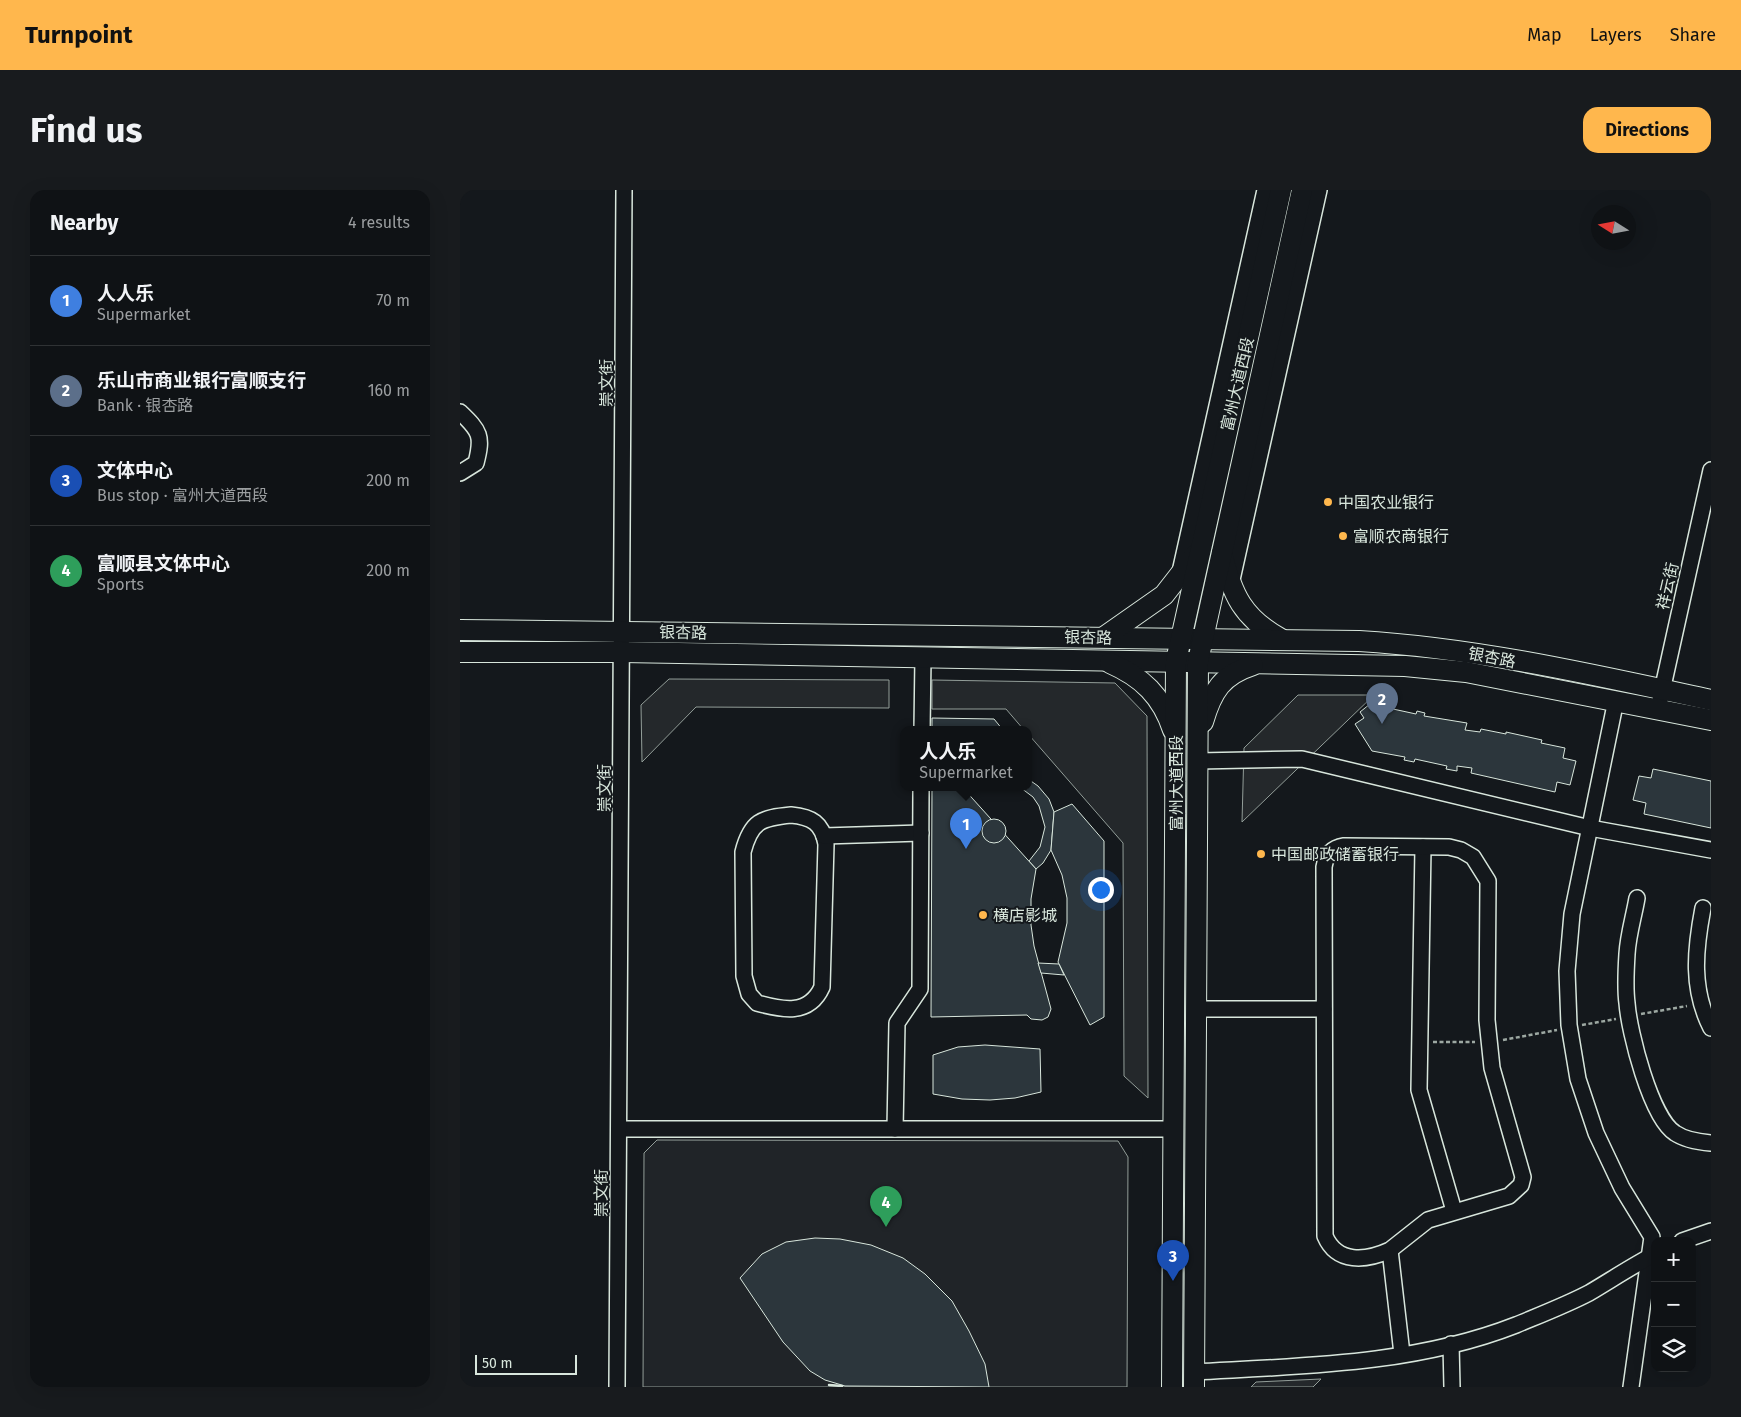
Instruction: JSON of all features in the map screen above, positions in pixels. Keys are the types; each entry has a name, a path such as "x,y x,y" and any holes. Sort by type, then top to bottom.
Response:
{"main road":[{"name":"富州大道西段","path":"1172,1387 1176,661 1281,190"},
{"name":"富州大道西段","path":"1194,1379 1198,662 1302,190"},
{"path":"1103,638 1164,596 1201,549"},
{"path":"1222,551 1231,584 1245,611 1261,628 1283,640"},
{"name":"银杏路","path":"460,630 1181,638 1410,644 1468,652 1660,699 1711,720"},
{"name":"银杏路","path":"460,652 622,652 1261,662 1395,666 1466,672 1616,700 1711,700"},
{"path":"1101,660 1134,675 1147,685 1159,700 1168,716 1176,740"},
{"path":"1198,738 1206,709 1224,679 1236,670 1261,662"}],"street":[{"name":"崇文街","path":"616,1387 624,190"},
{"path":"1178,580 1265,190"},
{"path":"1231,584 1319,190"},
{"path":"460,412 476,427 480,439 476,464 460,474"},
{"name":"祥云街","path":"1660,699 1711,470"},
{"path":"922,657 922,726"},
{"path":"1616,700 1572,914 1567,971 1569,1025 1578,1079 1596,1133 1622,1188 1652,1237"},
{"path":"1198,762 1302,759 1590,828 1711,850"},
{"path":"895,1129 897,1023 920,989 921,791"},
{"path":"798,816 817,822 824,836 822,987 817,998 808,1005 796,1009 756,1003 749,994 744,976 743,852 750,830 758,822 768,817 798,816"},
{"path":"824,836 921,833"},
{"path":"1337,847 1423,847 1461,850 1473,857 1488,881 1487,1020 1492,1068 1523,1177 1521,1185 1509,1196 1428,1220 1390,1250 1376,1256 1347,1257 1336,1253 1329,1246 1325,1236 1324,1009 1326,859 1337,847"},
{"path":"1423,847 1419,1090 1454,1211"},
{"path":"1637,898 1627,952 1626,1003 1631,1028 1653,1104 1667,1127 1675,1134 1699,1142 1711,1143"},
{"path":"1704,908 1695,963 1701,1003 1711,1028"},
{"path":"1196,1009 1324,1009"},
{"path":"619,1130 1174,1128"},
{"path":"1693,1237 1711,1230"},
{"path":"1390,1250 1402,1354"},
{"path":"1194,1379 1402,1354 1450,1344 1515,1325 1587,1294 1651,1256"},
{"path":"1631,1387 1651,1267"},
{"path":"1450,1344 1452,1387"}],"shaded area":[{"path":"669,679 889,680 889,708 696,707 642,762 641,705"},
{"path":"932,680 1115,683 1147,716 1148,1098 1124,1076 1123,843 1032,738 1032,726 1021,726 1006,709 932,709"},
{"path":"1298,695 1374,695 1242,822 1244,748"},
{"path":"657,1140 1118,1141 1128,1157 1127,1387 643,1387 644,1153"},
{"path":"1321,1379 1313,1387 1251,1387 1256,1382"}],"building":[{"path":"1370,704 1416,714 1417,711 1425,713 1424,716 1467,723 1465,730 1480,732 1481,729 1506,734 1506,732 1542,740 1541,743 1565,748 1563,758 1576,761 1570,785 1557,782 1555,792 1471,773 1472,768 1457,766 1457,771 1446,769 1447,766 1415,759 1414,762 1404,760 1405,757 1372,751 1355,724 1364,718 1360,712"},
{"path":"932,718 994,719 1000,726 932,726"},
{"path":"1653,769 1711,781 1711,828 1644,814 1646,803 1633,800 1639,776 1651,778"},
{"path":"1032,782 1049,799 1054,812 1051,850 1043,863 1036,869 1029,861 1040,847 1045,827 1039,806 1033,797 1025,791 1032,791"},
{"path":"932,791 966,791 1036,869 1031,899 1031,925 1034,946 1051,1009 1048,1017 1042,1020 1031,1019 1027,1015 931,1017"},
{"path":"1072,804 1104,841 1104,1017 1090,1025 1058,962 1067,923 1067,898 1062,875 1051,850 1054,812"},
{"path":"994,819 1003,822 1006,831 1003,840 994,843 985,840 982,831 985,822"},
{"path":"1038,963 1059,964 1064,975 1041,973"},
{"path":"985,1045 1040,1049 1041,1092 1015,1098 990,1100 962,1099 933,1094 933,1055 958,1047"},
{"path":"815,1238 840,1239 871,1245 903,1258 925,1274 952,1301 969,1331 985,1364 989,1387 845,1386 825,1380 810,1371 783,1342 740,1278 762,1254 786,1242"}],"wall":[{"path":"829,1385 842,1386"}],"place":[{"name":"中国农业银行","path":"1328,502"},
{"name":"富顺农商银行","path":"1343,536"},
{"name":"乐山市商业银行富顺支行","path":"1382,724"},
{"name":"人人乐","path":"966,849"},
{"name":"中国邮政储蓄银行","path":"1261,854"},
{"name":"横店影城","path":"983,915"},
{"name":"富顺县文体中心","path":"886,1227"},
{"name":"文体中心","path":"1173,1281"}]}
